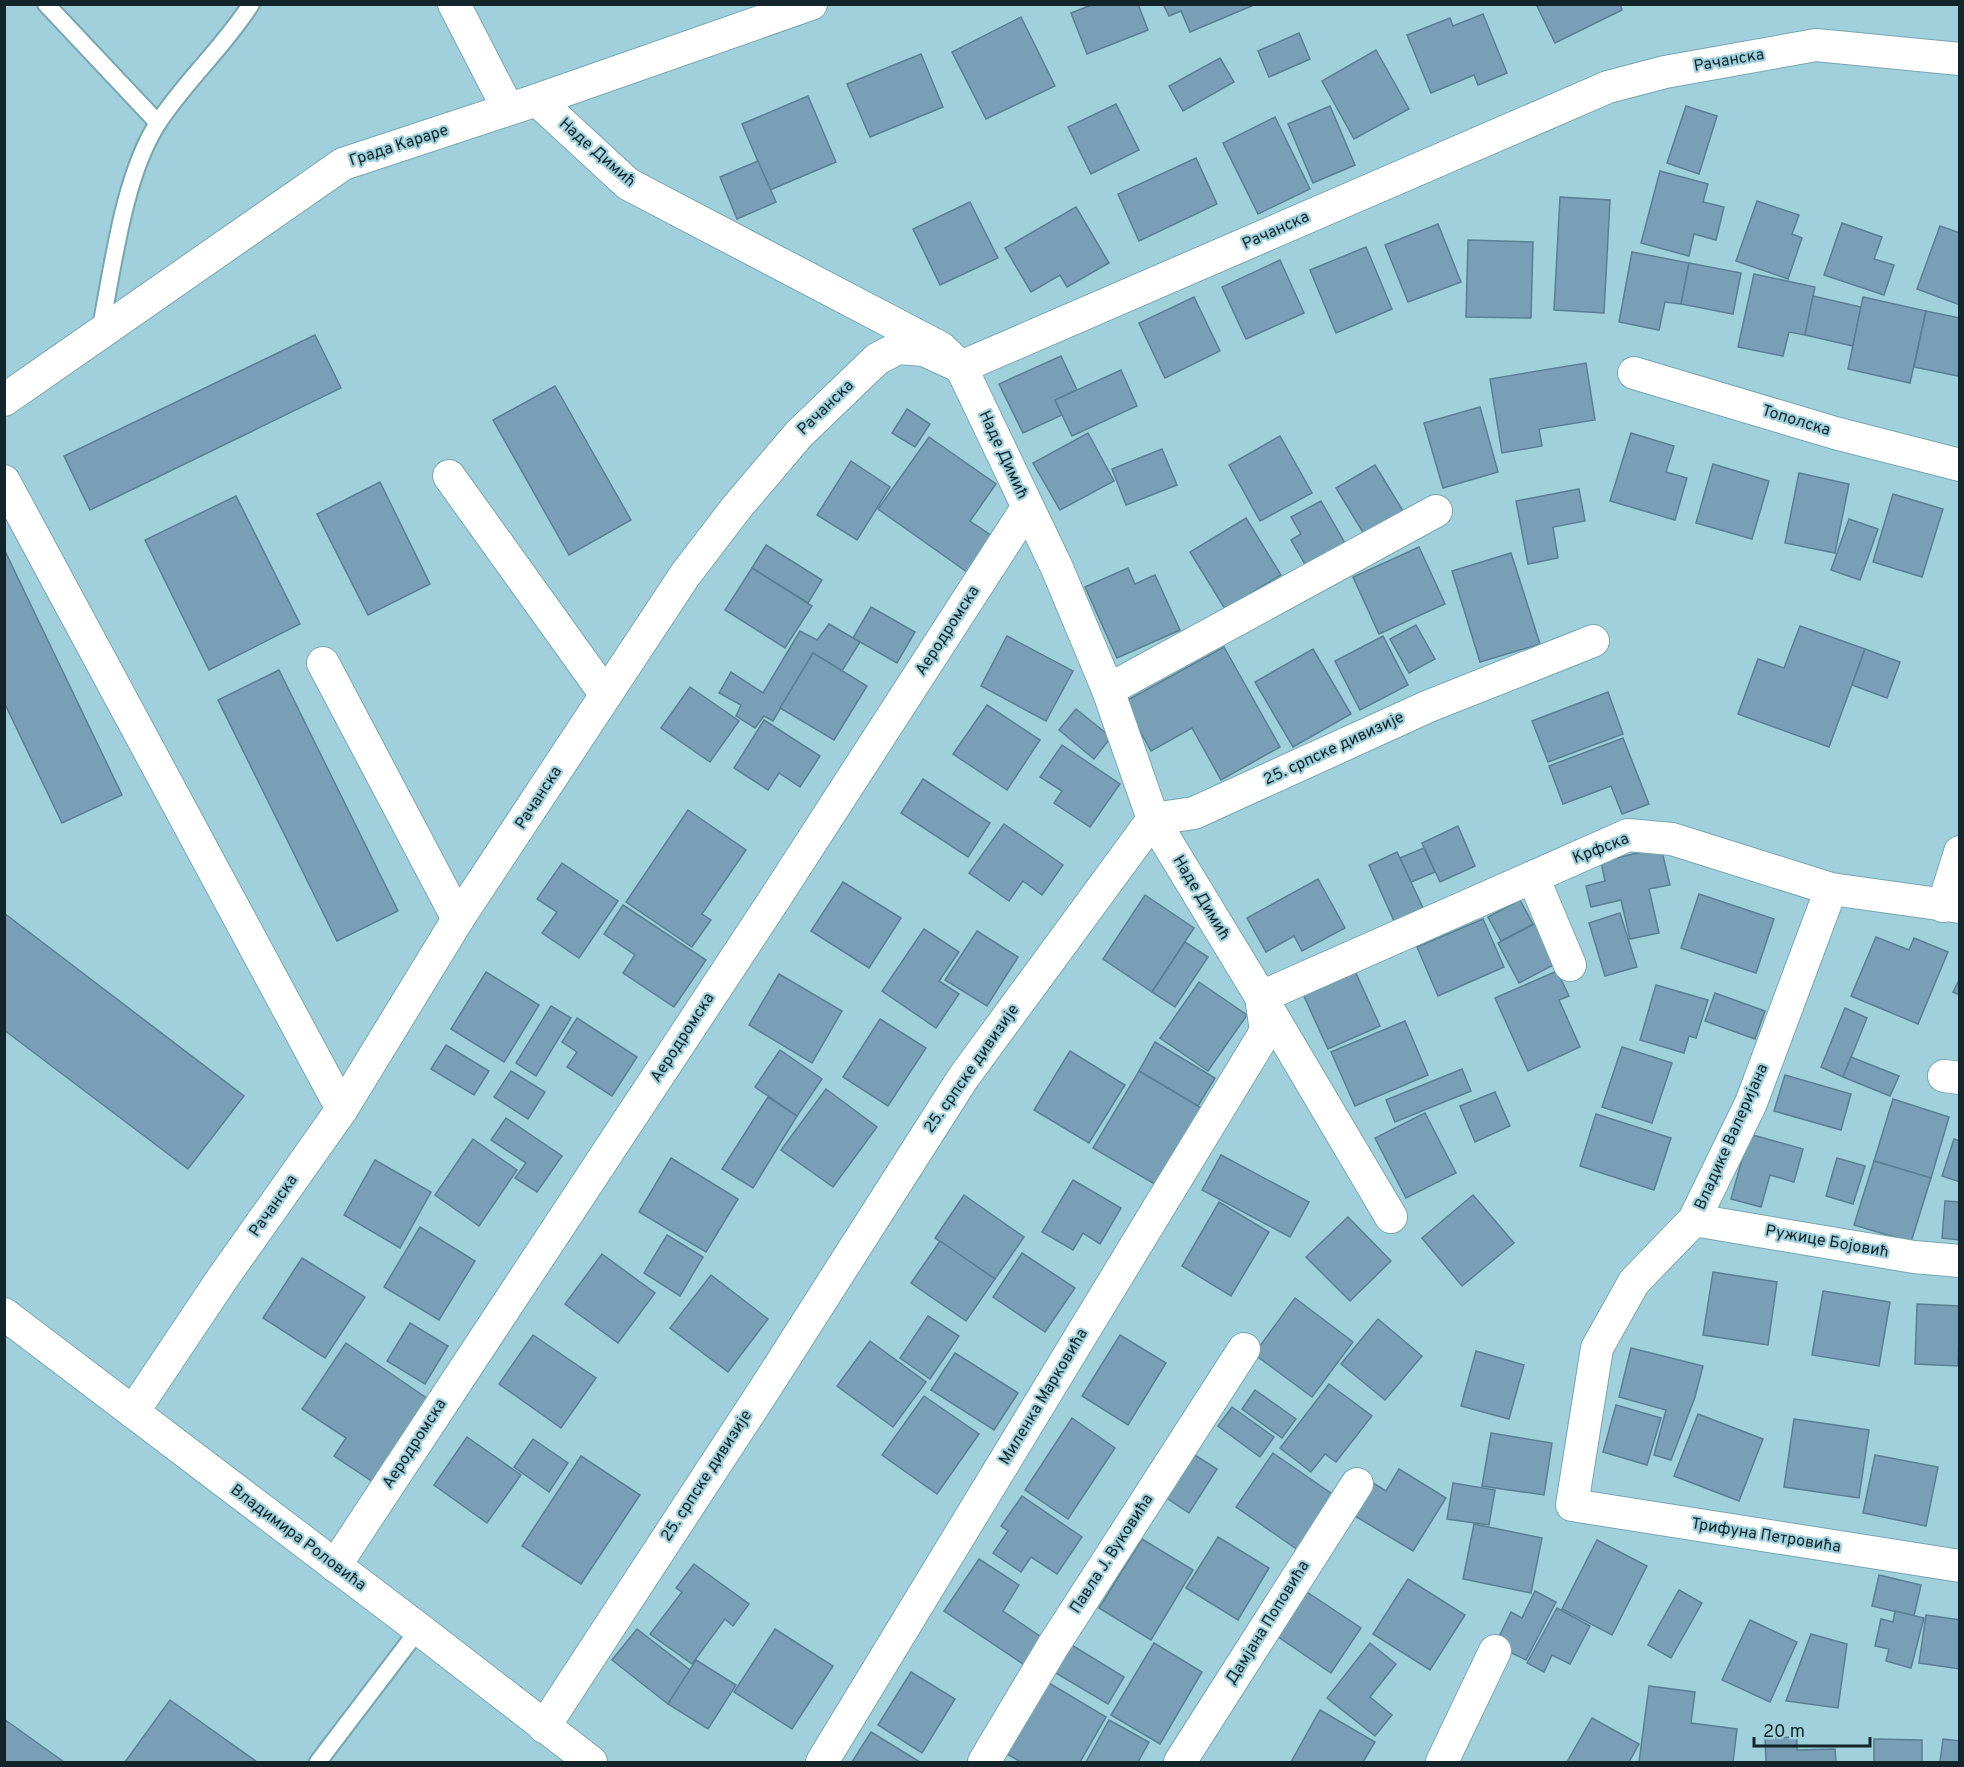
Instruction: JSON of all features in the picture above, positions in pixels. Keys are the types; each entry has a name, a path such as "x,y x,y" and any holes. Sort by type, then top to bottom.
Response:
{"street":[{"name":"Наде Димић","path":"454,4 523,105 627,184 941,348 961,367 1057,568 1108,690 1153,819 1391,1217"},
{"name":"Града Караре","path":"4,400 343,164 523,105 811,4"},
{"name":"Рачанска","path":"133,1413 222,1279 342,1109 458,919 685,575 737,507 799,434 878,359 898,348 924,350 961,367 1608,87 1665,72 1816,45 1959,59"},
{"name":"Тополска","path":"1634,373 1835,433 1959,465"},
{"path":"449,476 606,695"},
{"path":"4,481 342,1109"},
{"name":"Аеродромска","path":"335,1566 772,903 1027,508"},
{"path":"1108,690 1436,511"},
{"name":"25. српске дивизије","path":"544,1727 963,1078 1153,819 1194,813 1429,706 1593,640"},
{"path":"323,663 458,919"},
{"name":"Крфска","path":"1261,997 1628,835 1672,839 1831,889 1951,906"},
{"path":"1951,906 1959,852"},
{"path":"1533,877 1570,965"},
{"name":"Владике Валеријана","path":"1572,1505 1597,1348 1634,1282 1694,1220 1751,1102 1831,889"},
{"name":"Наде Димић","path":"1261,997 1266,1031"},
{"name":"Миленка Марковића","path":"822,1762 1266,1031"},
{"name":"Ружице Бојовић","path":"1694,1220 1914,1257 1959,1261"},
{"name":"Владимира Роловића","path":"4,1314 591,1762"},
{"name":"Павла Ј. Вуковића","path":"984,1762 1053,1646 1244,1349"},
{"name":"Дамјана Поповића","path":"1180,1762 1357,1484"},
{"name":"Трифуна Петровића","path":"1572,1505 1959,1566"},
{"path":"1442,1762 1495,1651"}],"lane":[{"path":"46,4 158,123"},
{"path":"100,333 125,209 140,156 158,123 251,4"},
{"path":"318,1762 419,1629"}],"building":[{"path":"1094,4 1138,4 1148,30 1087,54 1071,13"},
{"path":"1163,4 1254,5 1190,32 1181,11 1169,16"},
{"path":"1536,4 1620,4 1622,10 1555,43"},
{"path":"1483,14 1507,73 1478,85 1474,75 1431,93 1407,35 1450,18 1453,26"},
{"path":"1021,17 1055,86 986,119 952,52"},
{"path":"1299,33 1310,59 1269,77 1258,51"},
{"path":"1376,50 1409,109 1354,139 1322,81"},
{"path":"921,54 943,107 870,137 847,84"},
{"path":"1220,58 1234,82 1183,111 1169,86"},
{"path":"808,96 836,162 770,190 742,124"},
{"path":"1116,104 1139,150 1091,174 1068,127"},
{"path":"1330,106 1355,165 1313,183 1288,124"},
{"path":"1686,106 1717,116 1699,174 1667,163"},
{"path":"1275,117 1310,189 1258,214 1223,143"},
{"path":"1196,158 1217,204 1139,241 1118,194"},
{"path":"758,161 776,202 737,219 720,177"},
{"path":"1660,171 1708,184 1703,202 1724,207 1716,240 1694,234 1689,256 1641,243"},
{"path":"1560,197 1610,200 1604,313 1554,310"},
{"path":"1757,201 1799,215 1792,234 1802,238 1788,279 1736,261"},
{"path":"970,202 998,258 940,285 913,229"},
{"path":"1076,207 1109,263 1067,287 1060,275 1031,292 1005,248"},
{"path":"1842,223 1882,237 1874,259 1894,265 1884,295 1824,275"},
{"path":"1438,224 1461,282 1408,302 1385,245"},
{"path":"1940,226 1960,233 1960,305 1917,289"},
{"path":"1468,240 1533,242 1531,318 1466,317"},
{"path":"1366,247 1392,309 1336,333 1310,270"},
{"path":"1632,252 1689,263 1681,304 1665,302 1659,330 1619,322"},
{"path":"1280,260 1304,313 1246,339 1222,287"},
{"path":"1689,263 1741,273 1733,314 1681,304"},
{"path":"1754,274 1815,287 1805,335 1789,332 1783,356 1738,347"},
{"path":"1813,296 1861,307 1853,346 1805,335"},
{"path":"1194,297 1220,351 1165,378 1139,323"},
{"path":"1863,297 1926,311 1910,383 1848,369"},
{"path":"1926,311 1960,318 1958,376 1914,367"},
{"path":"315,335 341,388 90,510 64,456"},
{"path":"1061,356 1077,390 1055,400 1062,415 1023,433 999,384"},
{"path":"1586,363 1595,420 1539,429 1542,446 1502,453 1490,379"},
{"path":"1121,370 1137,406 1072,436 1055,400"},
{"path":"555,386 631,520 569,555 493,420"},
{"path":"1480,407 1498,472 1443,488 1424,423"},
{"path":"907,409 930,424 915,447 892,433"},
{"path":"1088,433 1114,481 1060,510 1033,463"},
{"path":"1631,433 1674,446 1666,472 1687,478 1675,520 1610,501"},
{"path":"1280,436 1312,493 1260,521 1229,465"},
{"path":"929,437 996,484 970,521 992,536 967,572 878,509"},
{"path":"1162,449 1177,485 1126,505 1112,469"},
{"path":"851,461 890,487 857,540 817,515"},
{"path":"1713,464 1769,481 1752,539 1696,523"},
{"path":"1375,465 1403,511 1364,534 1336,488"},
{"path":"1799,473 1849,484 1835,553 1785,543"},
{"path":"380,482 430,584 368,615 317,514"},
{"path":"1579,489 1585,521 1553,527 1558,558 1528,564 1516,501"},
{"path":"1893,494 1943,509 1922,577 1873,562"},
{"path":"236,496 300,624 209,670 145,540"},
{"path":"1321,501 1346,545 1306,566 1291,540 1301,534 1291,517"},
{"path":"1246,518 1281,575 1225,609 1190,552"},
{"path":"1849,519 1878,529 1860,580 1831,570"},
{"path":"766,545 822,580 808,603 752,568"},
{"path":"1419,547 1445,604 1379,634 1353,577"},
{"path":"4,549 122,795 62,823 4,702"},
{"path":"1511,553 1540,644 1480,662 1452,571"},
{"path":"752,568 812,606 785,648 725,610"},
{"path":"1128,568 1135,584 1155,575 1180,630 1117,658 1085,587"},
{"path":"871,607 915,632 897,663 853,638"},
{"path":"829,624 860,642 842,671 813,653 773,721 764,716 755,728 736,716 741,705 719,693 731,672 763,693 800,631 817,640"},
{"path":"1416,625 1435,659 1409,673 1390,639"},
{"path":"1800,626 1865,649 1829,747 1738,714 1758,659 1784,668"},
{"path":"1007,636 1073,671 1046,721 981,686"},
{"path":"1383,636 1408,685 1360,710 1335,661"},
{"path":"1224,647 1280,747 1221,780 1192,728 1151,751 1124,702"},
{"path":"1313,649 1351,714 1293,747 1255,682"},
{"path":"1865,649 1900,662 1887,698 1852,685"},
{"path":"813,653 867,686 834,740 780,708"},
{"path":"279,670 398,911 337,941 218,700"},
{"path":"690,687 739,721 710,762 661,728"},
{"path":"1608,692 1623,734 1548,762 1532,721"},
{"path":"987,705 1040,740 1007,790 953,754"},
{"path":"1076,709 1111,737 1094,759 1059,730"},
{"path":"764,720 820,756 800,787 779,773 768,790 734,768"},
{"path":"1623,738 1649,804 1622,814 1611,786 1563,804 1549,766"},
{"path":"1062,745 1120,784 1090,827 1054,803 1062,791 1040,777"},
{"path":"923,779 990,823 968,857 901,813"},
{"path":"688,810 746,850 702,914 711,920 692,947 626,902"},
{"path":"1004,824 1063,865 1042,895 1023,881 1009,901 969,873"},
{"path":"1458,826 1475,866 1440,882 1422,843"},
{"path":"1661,847 1670,885 1649,889 1659,933 1630,939 1621,900 1591,907 1586,886 1605,881 1601,862"},
{"path":"1424,848 1435,872 1411,882 1400,858"},
{"path":"1397,852 1423,908 1394,921 1369,865"},
{"path":"562,863 618,901 579,958 542,933 557,912 537,899"},
{"path":"1318,879 1345,928 1302,951 1294,936 1266,952 1247,918"},
{"path":"843,882 901,918 869,968 811,931"},
{"path":"1699,894 1774,919 1756,973 1681,948"},
{"path":"1145,895 1194,928 1152,992 1103,959"},
{"path":"1520,900 1533,924 1501,941 1488,917"},
{"path":"623,905 706,960 674,1007 623,973 635,955 604,934"},
{"path":"4,913 244,1096 188,1169 4,1030"},
{"path":"1620,913 1637,967 1605,976 1589,923"},
{"path":"1483,919 1504,967 1438,996 1417,947"},
{"path":"1540,921 1561,961 1519,983 1498,943"},
{"path":"924,929 959,952 939,981 959,994 936,1028 882,991"},
{"path":"977,931 1018,957 987,1006 945,980"},
{"path":"1876,937 1909,950 1914,938 1948,952 1918,1024 1851,996"},
{"path":"1185,942 1208,957 1175,1007 1152,992"},
{"path":"1354,969 1380,1026 1328,1049 1302,992"},
{"path":"1557,971 1569,996 1559,1000 1580,1047 1528,1071 1495,998"},
{"path":"486,972 539,1005 504,1062 451,1029"},
{"path":"779,974 842,1011 812,1063 749,1025"},
{"path":"1960,978 1960,995 1953,992"},
{"path":"1199,982 1247,1015 1208,1071 1160,1038"},
{"path":"1656,985 1708,1000 1696,1038 1689,1036 1684,1053 1640,1040"},
{"path":"1715,993 1765,1011 1755,1039 1705,1021"},
{"path":"551,1006 571,1018 536,1076 516,1063"},
{"path":"1845,1008 1867,1018 1843,1077 1821,1067"},
{"path":"577,1018 637,1057 612,1096 567,1067 577,1052 562,1042"},
{"path":"880,1019 926,1048 888,1106 843,1077"},
{"path":"1405,1021 1428,1075 1355,1106 1331,1052"},
{"path":"1155,1042 1215,1078 1198,1106 1139,1071"},
{"path":"446,1045 489,1071 474,1095 431,1069"},
{"path":"1622,1047 1672,1063 1652,1123 1602,1107"},
{"path":"780,1050 822,1079 797,1116 755,1087"},
{"path":"1070,1051 1125,1085 1089,1143 1034,1110"},
{"path":"1851,1057 1899,1076 1890,1096 1843,1077"},
{"path":"1462,1069 1471,1091 1395,1122 1386,1100"},
{"path":"511,1071 545,1092 528,1119 494,1097"},
{"path":"1139,1071 1203,1109 1158,1186 1093,1148"},
{"path":"1785,1075 1851,1094 1841,1130 1774,1111"},
{"path":"826,1089 877,1127 833,1187 781,1150"},
{"path":"1495,1092 1510,1126 1475,1142 1460,1106"},
{"path":"768,1097 797,1116 753,1188 722,1169"},
{"path":"1893,1099 1949,1117 1931,1178 1874,1161"},
{"path":"1425,1113 1456,1173 1406,1198 1375,1138"},
{"path":"1596,1114 1671,1138 1654,1190 1580,1166"},
{"path":"506,1118 562,1156 537,1192 515,1178 526,1163 491,1140"},
{"path":"1749,1134 1803,1149 1794,1182 1770,1175 1761,1207 1731,1199"},
{"path":"473,1139 517,1170 479,1226 435,1195"},
{"path":"1954,1139 1960,1141 1960,1182 1942,1176"},
{"path":"1221,1155 1309,1202 1290,1237 1202,1190"},
{"path":"671,1158 738,1199 706,1252 639,1212"},
{"path":"1837,1158 1865,1166 1853,1204 1826,1196"},
{"path":"375,1160 431,1192 400,1248 344,1215"},
{"path":"1874,1161 1931,1178 1911,1242 1854,1225"},
{"path":"1073,1180 1121,1208 1100,1244 1083,1233 1073,1250 1042,1232"},
{"path":"964,1195 1024,1237 995,1279 935,1238"},
{"path":"1473,1195 1514,1243 1462,1286 1422,1238"},
{"path":"1945,1201 1960,1202 1960,1240 1942,1238"},
{"path":"1219,1202 1269,1232 1231,1296 1182,1266"},
{"path":"1348,1217 1391,1261 1350,1301 1306,1257"},
{"path":"420,1227 475,1261 439,1320 384,1287"},
{"path":"667,1235 703,1257 680,1296 644,1273"},
{"path":"940,1241 995,1279 966,1321 911,1283"},
{"path":"1022,1253 1075,1288 1045,1332 993,1297"},
{"path":"602,1254 655,1293 618,1343 565,1304"},
{"path":"302,1258 365,1297 325,1358 263,1318"},
{"path":"1713,1272 1777,1282 1768,1345 1703,1335"},
{"path":"711,1275 768,1319 728,1372 670,1328"},
{"path":"1823,1291 1890,1302 1879,1366 1812,1355"},
{"path":"1295,1298 1353,1342 1312,1397 1254,1354"},
{"path":"1917,1304 1960,1306 1958,1366 1915,1364"},
{"path":"928,1316 959,1336 930,1379 900,1358"},
{"path":"1378,1319 1422,1356 1385,1400 1341,1364"},
{"path":"410,1323 448,1346 425,1384 387,1361"},
{"path":"533,1335 596,1378 561,1428 499,1384"},
{"path":"1120,1335 1166,1363 1128,1425 1082,1396"},
{"path":"870,1341 926,1382 893,1427 837,1386"},
{"path":"346,1343 428,1399 373,1482 334,1456 346,1438 302,1409"},
{"path":"1631,1348 1703,1366 1695,1397 1671,1460 1654,1455 1666,1410 1619,1397"},
{"path":"1476,1351 1524,1365 1509,1419 1461,1406"},
{"path":"955,1353 1018,1393 994,1430 931,1390"},
{"path":"1329,1384 1372,1416 1336,1462 1325,1454 1311,1472 1280,1448"},
{"path":"1255,1390 1296,1419 1282,1438 1242,1409"},
{"path":"924,1396 979,1434 937,1494 882,1455"},
{"path":"1616,1405 1661,1418 1647,1465 1603,1452"},
{"path":"1232,1407 1274,1437 1260,1457 1218,1426"},
{"path":"1698,1414 1763,1439 1739,1501 1674,1476"},
{"path":"1072,1418 1115,1448 1068,1519 1025,1490"},
{"path":"1794,1419 1869,1430 1859,1498 1784,1487"},
{"path":"1491,1433 1552,1443 1544,1495 1482,1486"},
{"path":"467,1437 521,1475 487,1523 434,1485"},
{"path":"533,1439 568,1463 549,1492 514,1467"},
{"path":"1190,1452 1217,1469 1189,1513 1162,1495"},
{"path":"1273,1453 1335,1496 1298,1550 1236,1507"},
{"path":"1875,1455 1938,1467 1926,1526 1863,1513"},
{"path":"581,1456 640,1495 581,1584 522,1546"},
{"path":"1399,1469 1446,1498 1413,1551 1350,1513 1370,1481 1386,1491"},
{"path":"1453,1483 1495,1490 1489,1525 1447,1519"},
{"path":"1022,1496 1082,1537 1057,1574 1031,1557 1021,1572 993,1553 1008,1531 1001,1526"},
{"path":"1474,1524 1542,1538 1531,1593 1463,1579"},
{"path":"1218,1537 1269,1568 1238,1620 1186,1588"},
{"path":"1142,1539 1193,1570 1151,1640 1099,1608"},
{"path":"1597,1540 1647,1566 1612,1635 1562,1609"},
{"path":"979,1559 1019,1585 1003,1611 1044,1639 1026,1666 944,1611"},
{"path":"694,1564 749,1604 733,1626 725,1619 692,1664 650,1634 682,1592 676,1588"},
{"path":"1879,1575 1921,1585 1914,1616 1872,1606"},
{"path":"1408,1579 1465,1615 1430,1670 1373,1634"},
{"path":"1304,1590 1361,1628 1331,1673 1274,1634"},
{"path":"1679,1590 1702,1603 1671,1658 1648,1645"},
{"path":"1535,1591 1556,1602 1526,1660 1495,1645 1511,1612 1522,1618"},
{"path":"1557,1608 1590,1626 1570,1664 1552,1655 1544,1672 1527,1663"},
{"path":"1895,1611 1924,1618 1911,1668 1886,1661 1889,1649 1875,1646 1881,1619 1893,1622"},
{"path":"1926,1615 1960,1620 1960,1669 1919,1663"},
{"path":"1750,1620 1797,1642 1770,1702 1722,1680"},
{"path":"637,1629 690,1670 668,1704 612,1660"},
{"path":"775,1629 833,1666 792,1729 734,1692"},
{"path":"1811,1634 1847,1644 1838,1708 1786,1701"},
{"path":"1154,1643 1202,1672 1160,1744 1111,1715"},
{"path":"1370,1643 1396,1664 1370,1697 1392,1715 1375,1736 1327,1698"},
{"path":"1070,1644 1124,1677 1108,1704 1054,1672"},
{"path":"696,1660 736,1685 708,1729 668,1704"},
{"path":"911,1672 955,1699 922,1753 878,1725"},
{"path":"1049,1683 1106,1717 1080,1762 1021,1762 1007,1754"},
{"path":"1649,1686 1695,1692 1691,1723 1737,1729 1733,1762 1639,1762"},
{"path":"170,1700 257,1762 125,1762"},
{"path":"1320,1710 1375,1742 1363,1762 1291,1762"},
{"path":"1592,1718 1639,1744 1629,1762 1567,1762"},
{"path":"4,1719 64,1762 4,1762"},
{"path":"1109,1720 1149,1742 1138,1762 1086,1762"},
{"path":"871,1732 920,1762 852,1762"},
{"path":"1797,1737 1797,1750 1835,1749 1836,1762 1766,1762 1765,1738"},
{"path":"1874,1739 1922,1740 1922,1762 1874,1762"},
{"path":"1943,1739 1960,1741 1960,1762 1940,1762"}]}
